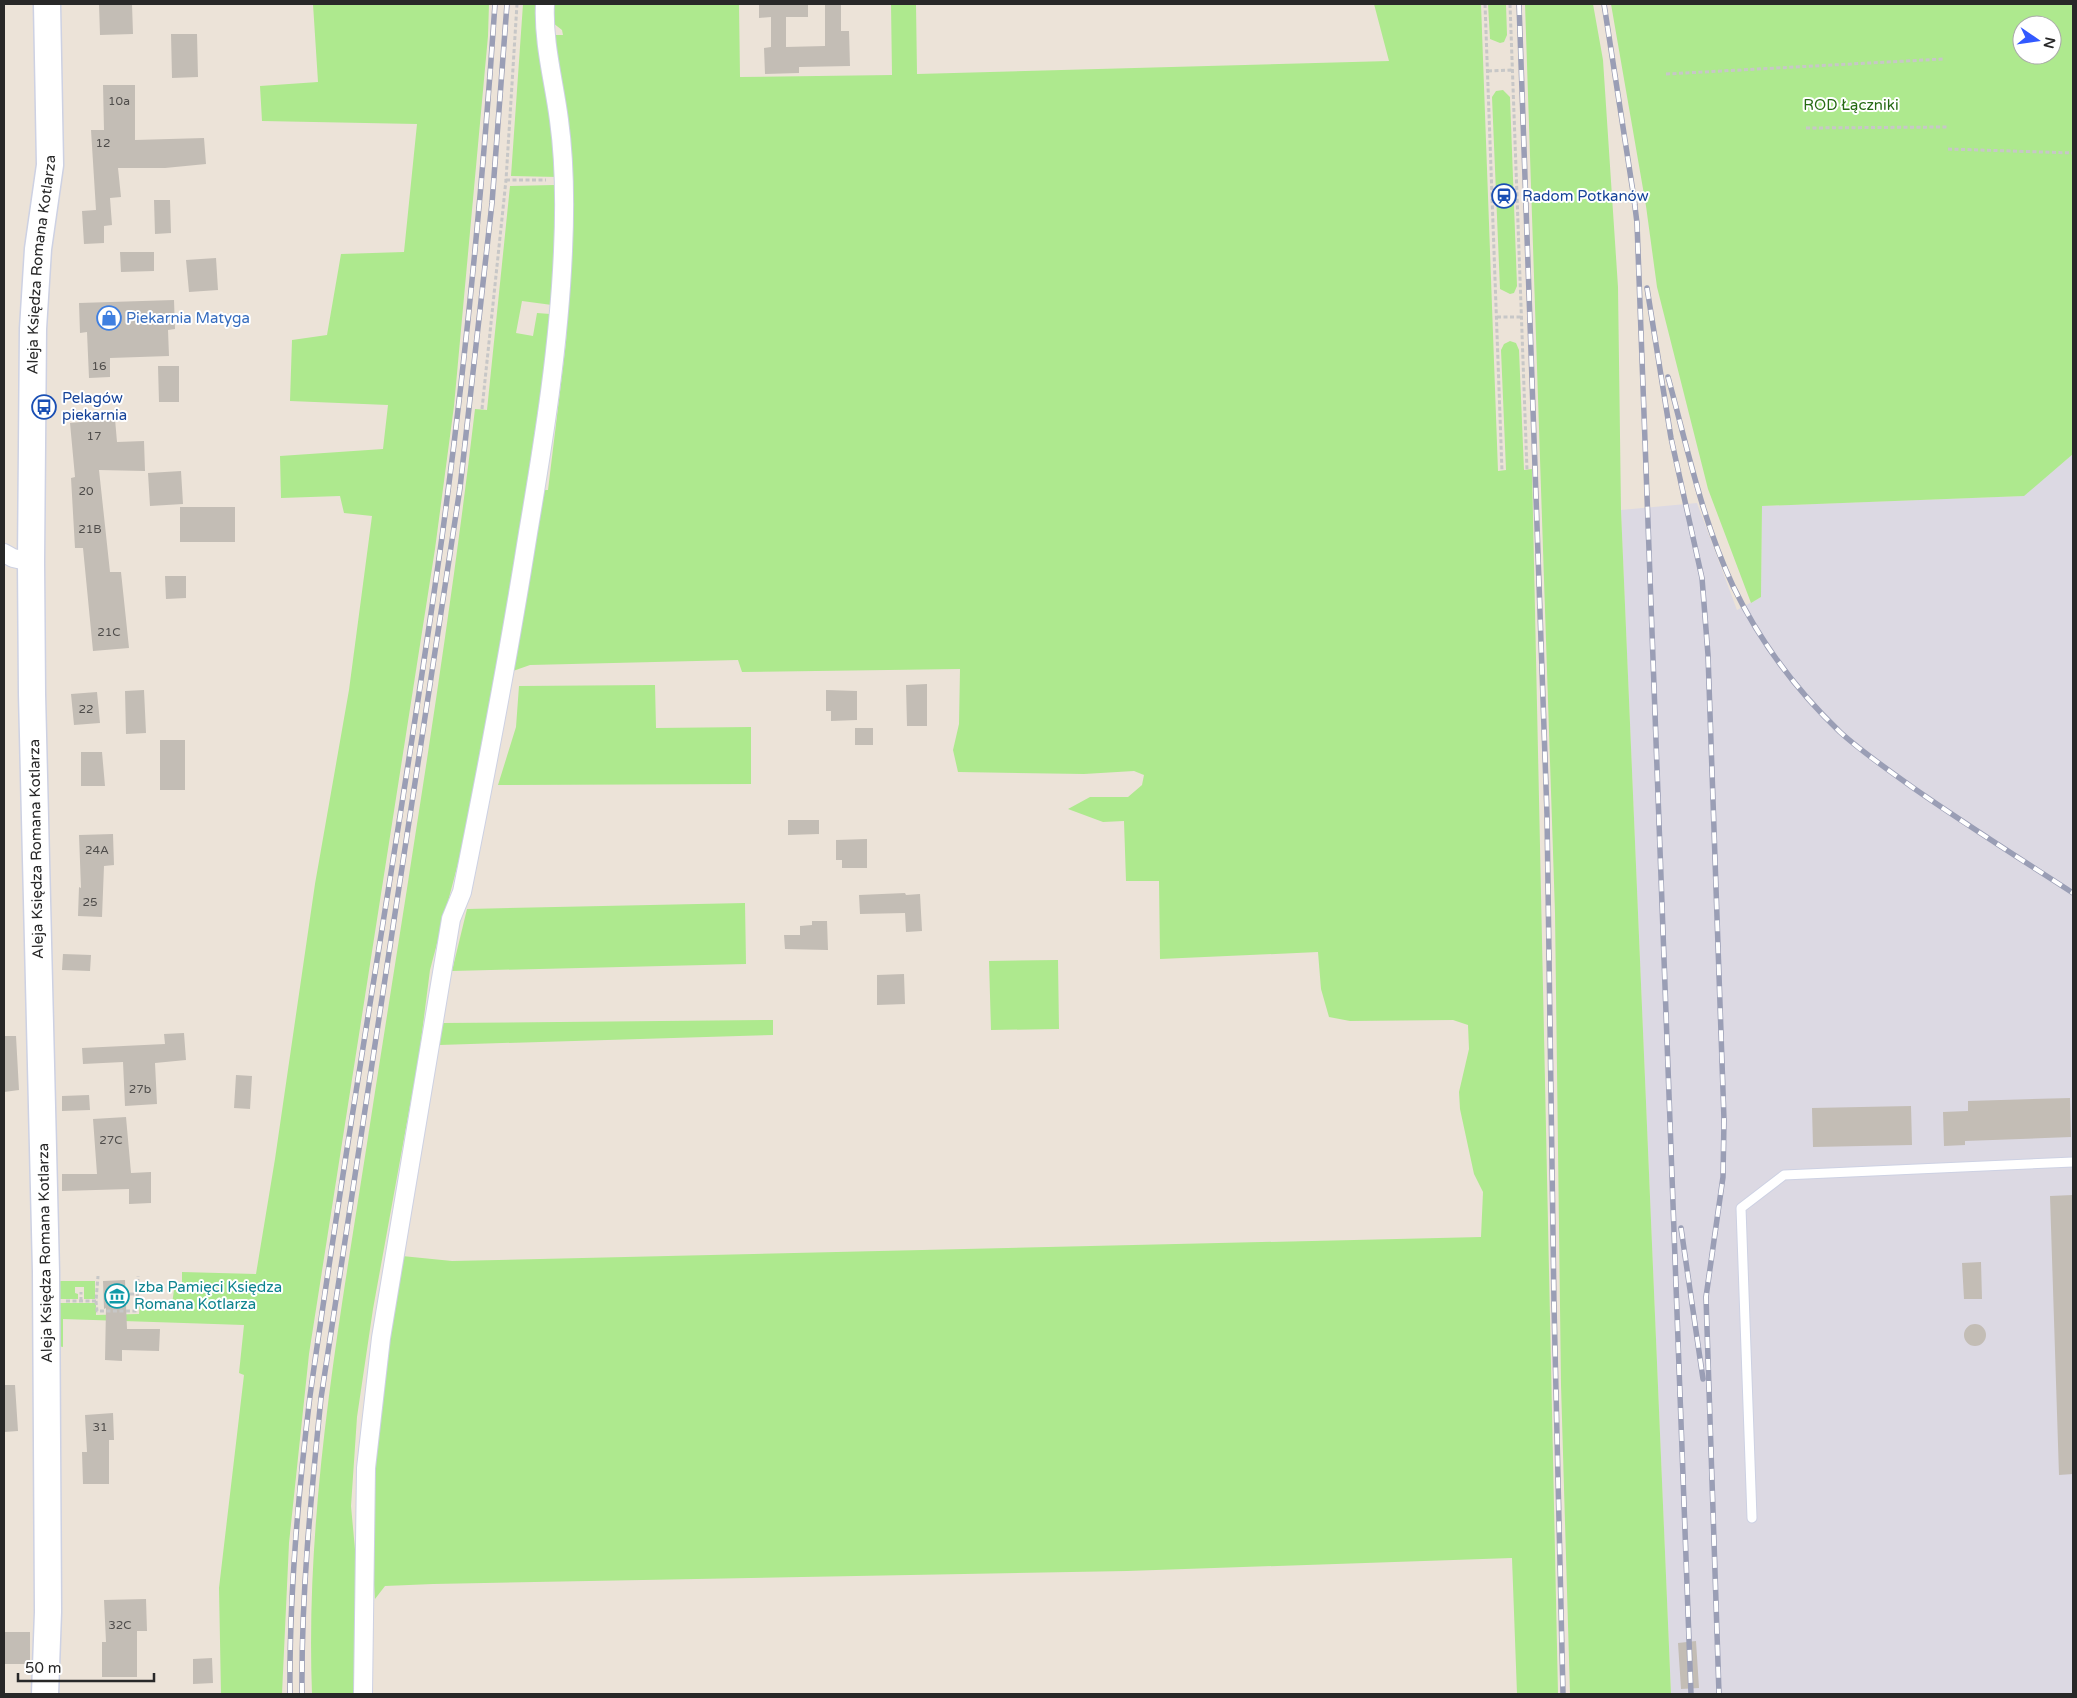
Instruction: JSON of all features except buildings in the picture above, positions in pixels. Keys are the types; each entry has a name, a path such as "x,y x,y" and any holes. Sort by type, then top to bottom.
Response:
{"street":[{"name":"Aleja Księdza Romana Kotlarza","path":"45,1694 48,1612 46,1272 32,694 31,562 32,329 38,250 50,165 47,4"},
{"path":"363,1694 366,1468 381,1338 451,919 462,892 503,687 543,447 558,320 564,250 564,179 560,121 544,24 545,4"},
{"path":"4,553 13,558 31,562"}],"lane":[{"path":"1752,1518 1741,1208 1784,1175 2073,1162"}],"path":[{"path":"482,409 506,180 517,4"},
{"path":"1485,4 1502,471"},
{"path":"1510,4 1527,470"},
{"path":"1666,74 1943,59"},
{"path":"1488,71 1513,70"},
{"path":"1806,128 1946,127"},
{"path":"1948,149 2073,153"},
{"path":"506,180 564,179"},
{"path":"1497,317 1522,317"},
{"path":"98,1276 97,1311 137,1311 139,1294 138,1276"},
{"path":"81,1292 81,1301"},
{"path":"130,1294 139,1294"},
{"path":"64,1301 96,1300"}],"shaded area":[{"path":"2073,454 2073,1694 1671,1694 1621,510 1697,503 1737,610 1761,597 1762,506 2023,496"}],"green space":[{"path":"313,4 489,4 488,36 454,406 435,549 309,1354 289,1543 282,1694 221,1694 219,1588 244,1375 239,1373 244,1325 63,1319 63,1347 58,1346 58,1303 96,1303 96,1315 139,1314 140,1302 172,1304 174,1290 182,1285 182,1272 256,1274 275,1159 315,884 349,690 372,516 344,513 340,496 281,498 280,456 383,449 388,405 290,401 292,340 327,335 341,254 404,252 417,124 262,121 260,86 318,82"},
{"path":"523,4 537,4 537,27 543,78 557,141 558,177 511,176"},
{"path":"552,4 739,4 740,77 892,75 891,4 916,4 917,74 1389,61 1374,4 1481,4 1498,471 1506,470 1501,350 1504,344 1510,341 1516,343 1519,350 1524,470 1532,469 1558,1694 1517,1694 1512,1558 1127,1571 433,1584 385,1586 375,1599 371,1539 376,1421 402,1256 452,1261 1481,1237 1483,1192 1474,1174 1460,1109 1459,1092 1469,1049 1468,1025 1453,1020 1350,1021 1329,1017 1321,989 1318,952 1160,959 1159,881 1126,881 1124,821 1103,822 1068,809 1090,797 1128,797 1142,785 1144,775 1134,771 1084,774 958,772 953,750 959,724 960,669 742,672 738,660 530,665 513,671 543,490 548,490 566,342 571,244 551,35 563,35 562,30 553,23"},
{"path":"1488,4 1506,4 1507,35 1504,42 1500,43 1490,39"},
{"path":"1525,4 1593,4 1603,60 1618,287 1621,510 1671,1694 1570,1694 1561,1385 1555,913"},
{"name":"ROD Łączniki","path":"1611,4 2073,4 2073,454 2024,496 1762,506 1761,597 1751,603 1708,489 1657,287 1646,206"},
{"path":"1503,90 1510,97 1517,286 1514,293 1510,294 1500,289 1492,97 1496,91"},
{"path":"554,185 559,187 552,305 522,301 516,333 533,336 537,313 550,314 547,350 509,603 466,833 430,970 419,1056 373,1309 357,1417 351,1506 358,1582 354,1694 312,1694 311,1626 314,1558 326,1421 345,1285 438,687 475,409 487,410 510,186"},
{"path":"655,685 656,728 751,727 751,784 498,785 516,727 519,686"},
{"path":"745,903 746,964 452,971 467,909"},
{"path":"1058,960 1059,1029 991,1030 989,961"},
{"path":"773,1020 773,1035 439,1045 442,1023"},
{"path":"95,1281 95,1299 84,1299 84,1287 75,1287 78,1299 57,1299 57,1282"}],"railway":[{"path":"290,1694 291,1619 295,1545 310,1396 442,537 473,271 495,4"},
{"path":"302,1694 305,1583 321,1398 460,488 492,203 507,4"},
{"path":"1519,4 1547,815 1554,1305 1563,1694"},
{"path":"1604,4 1635,205"},
{"path":"1634,199 1637,223 1691,1694"},
{"path":"1647,288 1671,438 1702,578 1708,655 1724,1120 1723,1177 1706,1297 1719,1694"},
{"path":"1668,377 1696,483 1722,561 1743,606 1767,645 1794,682 1840,732 1866,753 1912,787 2073,893"},
{"path":"1681,1228 1703,1379"}],"place":[{"name":"Radom Potkanów","path":"1504,196"},
{"name":"Piekarnia Matyga","path":"109,318"},
{"name":"Pelagów piekarnia","path":"44,407"},
{"name":"Izba Pamięci Księdza Romana Kotlarza","path":"117,1296"}]}
